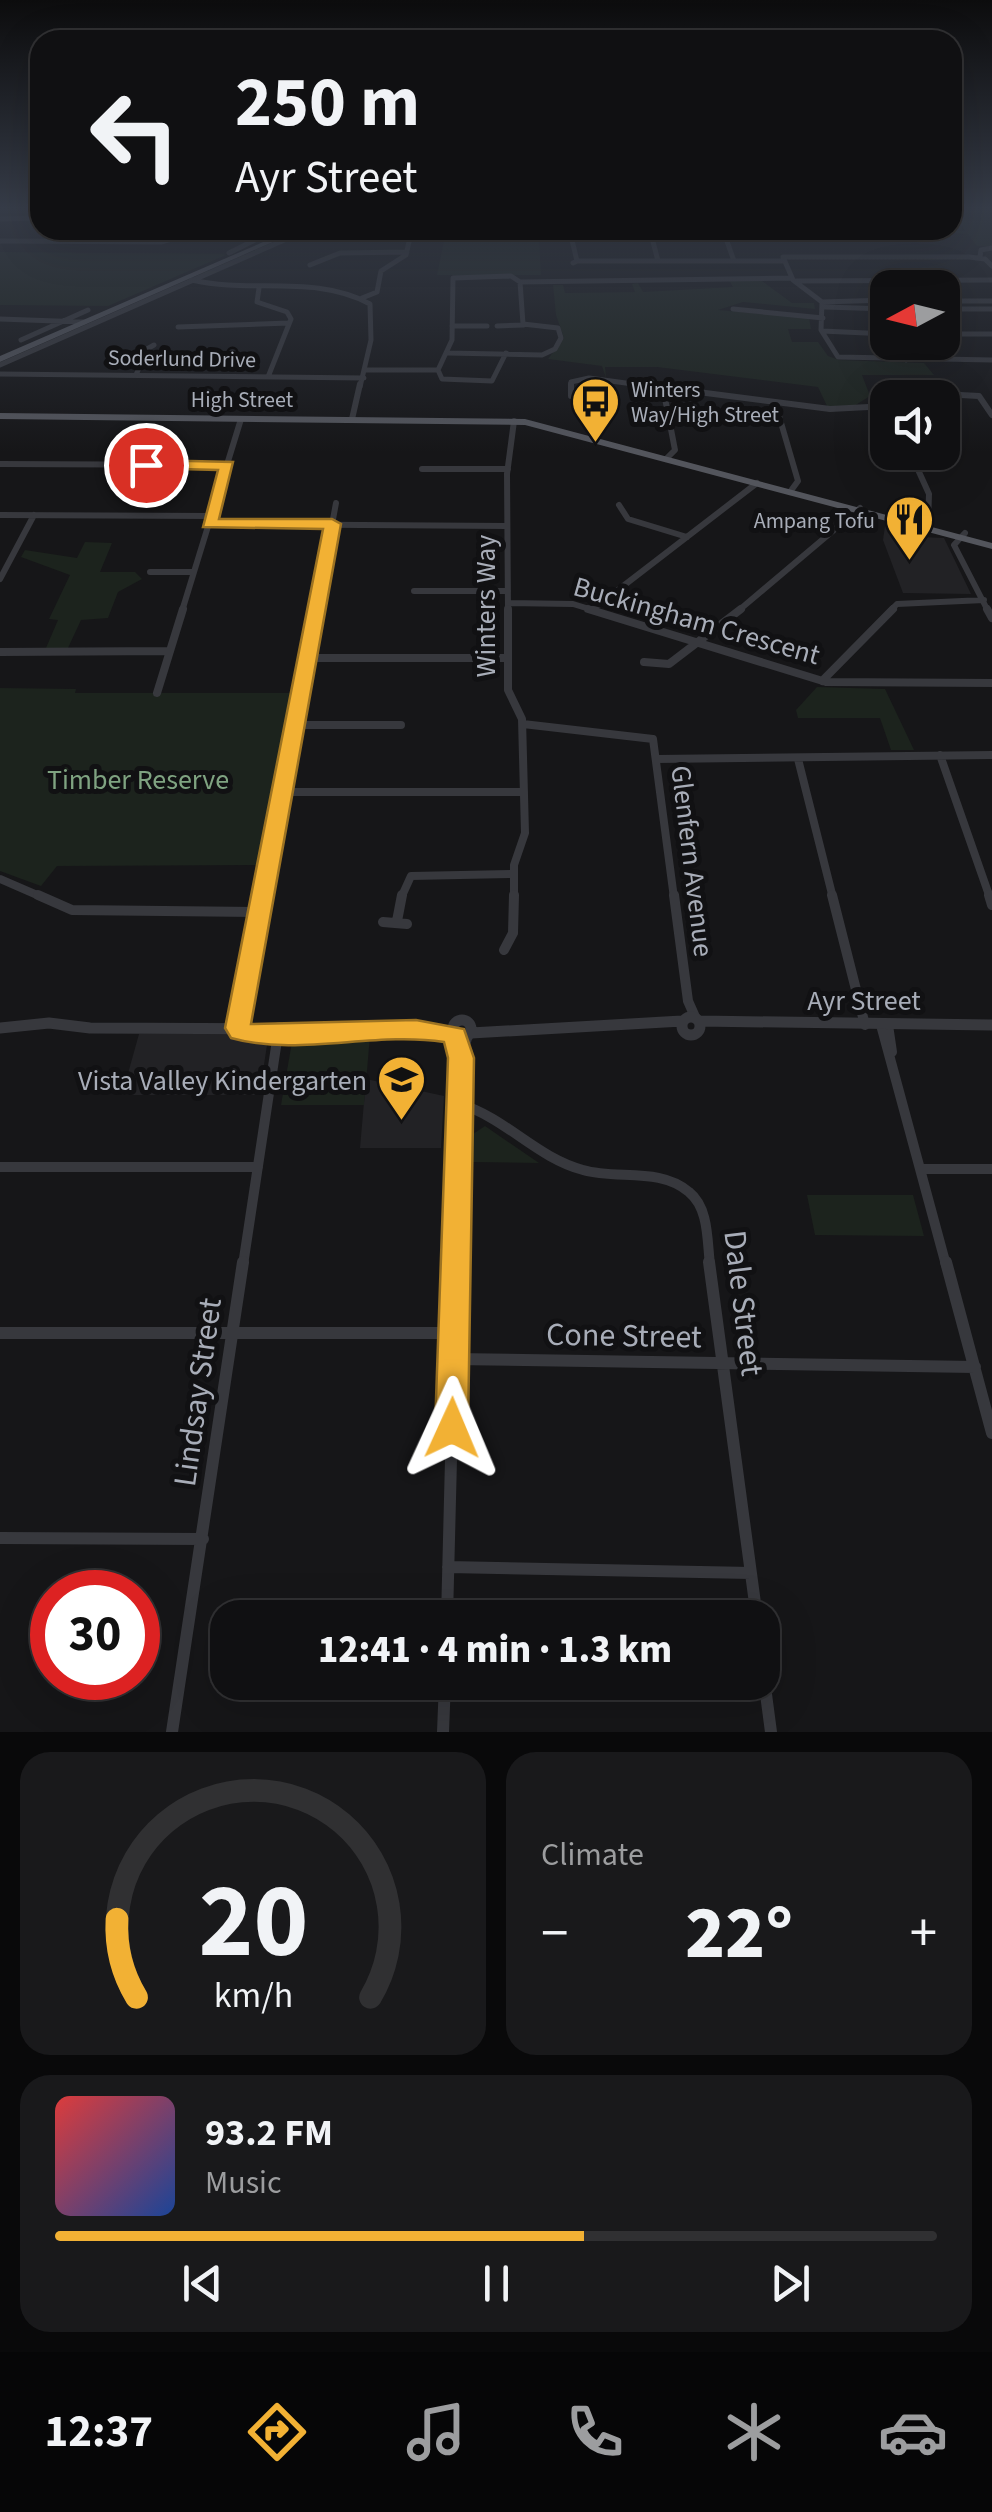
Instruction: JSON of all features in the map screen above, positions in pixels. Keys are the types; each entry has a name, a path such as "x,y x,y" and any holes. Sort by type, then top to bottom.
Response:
{"main road":[{"path":"0,359 76,321 154,291"},
{"name":"High Street","path":"0,418 461,420 517,425 588,438 835,504 926,518 962,540"},
{"name":"High Street","path":"858,509 962,540 992,543"}],"street":[{"path":"0,359 157,291"},
{"path":"258,291 256,300 287,312 289,323 268,377"},
{"path":"329,291 362,298 373,309 356,420"},
{"path":"362,298 377,291"},
{"path":"438,370 448,353 453,291"},
{"path":"521,291 524,325"},
{"path":"806,291 824,304 870,308"},
{"path":"960,300 992,301"},
{"path":"824,304 870,301"},
{"path":"824,304 822,331 840,358 870,359"},
{"path":"732,309 823,318"},
{"path":"960,309 992,309"},
{"path":"21,340 76,321 88,310"},
{"path":"0,319 76,321"},
{"path":"178,327 289,323"},
{"path":"452,326 487,326"},
{"path":"448,353 547,355 558,344 558,328 497,326"},
{"path":"822,331 870,333"},
{"path":"960,334 992,334"},
{"path":"136,375 147,349 154,345"},
{"name":"Soderlund Drive","path":"0,374 268,377 438,370 445,381 492,380 506,353"},
{"path":"960,360 992,360"},
{"path":"571,396 571,382 578,379 848,410 870,407"},
{"path":"662,388 675,450 666,459"},
{"path":"960,393 976,395 992,415"},
{"path":"775,402 798,481 790,492"},
{"path":"157,693 241,419"},
{"name":"Winters Way","path":"504,950 514,933 513,874 524,838 522,724 509,694 508,658 508,469 517,425"},
{"path":"0,464 227,465"},
{"path":"422,469 508,469"},
{"path":"918,470 929,494 926,518"},
{"path":"592,610 757,483"},
{"path":"241,1028 336,503"},
{"path":"619,506 628,519 687,537"},
{"path":"644,662 668,664 701,644 858,509"},
{"path":"0,514 507,526"},
{"path":"0,578 34,515"},
{"path":"962,540 992,618"},
{"path":"150,572 194,572"},
{"path":"414,591 508,591"},
{"path":"822,681 900,602 984,600"},
{"name":"Buckingham Crescent","path":"508,602 568,603 822,681 992,683"},
{"path":"0,652 169,653"},
{"path":"308,658 508,658"},
{"name":"Glenfern Avenue","path":"522,724 584,733 644,734 655,742 691,1024"},
{"path":"296,725 401,725"},
{"path":"936,755 992,905"},
{"path":"657,758 992,755"},
{"path":"798,759 865,1024"},
{"path":"284,792 524,792"},
{"path":"382,922 402,922 404,885 411,876 513,874"},
{"path":"0,879 72,910 262,912"},
{"name":"Ayr Street","path":"90,1028 49,1022 0,1028 72,1030 241,1028 278,1032 462,1031 637,1024 991,1025"},
{"path":"884,1025 992,1433"},
{"path":"447,1600 462,1031"},
{"name":"Lindsay Street","path":"172,1732 278,1032"},
{"name":"Dale Street","path":"460,1104 497,1116 580,1170 658,1176 690,1192 707,1221 754,1600"},
{"path":"0,1167 258,1167"},
{"path":"922,1169 992,1169"},
{"path":"0,1333 454,1334"},
{"name":"Cone Street","path":"453,1359 975,1367"},
{"path":"0,1538 202,1539"},
{"path":"448,1567 751,1573"},
{"path":"444,1732 445,1700"},
{"path":"767,1700 771,1732"}],"shaded area":[{"path":"885,526 919,537 944,538 971,594 903,593 883,540"},
{"path":"139,1034 261,1034 267,1045 260,1091 254,1095 122,1095"},
{"name":"Vista Valley Kindergarten","path":"366,1079 444,1096 441,1148 360,1148"}],"green space":[{"path":"0,291 143,291 108,306 0,305"},
{"path":"554,291 775,291 792,303 814,303 815,309 743,302 718,310 809,318 811,329 788,329 792,342 818,342 828,356 839,360 924,363 934,375 862,375 870,396 854,406 827,406 818,387 657,367 605,367 606,378 602,366 548,359 564,338"},
{"path":"85,542 112,543 100,572 135,572 142,579 118,592 108,618 81,620 68,648 46,648 58,620 49,619 70,575 21,557 25,550 77,558"},
{"path":"817,687 885,689 914,750 891,750 880,718 798,718 796,710"},
{"name":"Timber Reserve","path":"0,688 76,689 75,693 292,693 259,865 57,866 41,886 0,871"},
{"path":"370,1036 364,1105 281,1105 292,1042"},
{"path":"485,1126 539,1163 472,1162 473,1134"},
{"path":"807,1195 913,1195 924,1236 815,1235"}],"place":[{"name":"Winters Way/High Street","path":"596,444"},
{"name":"Ampang Tofu","path":"910,562"},
{"name":"Vista Valley Kindergarten","path":"402,1122"}],"route":[{"path":"146,465 227,465 209,524 332,524 238,1028 240,1032 278,1034 330,1029 416,1029 455,1035 461,1058 452,1428"}]}
